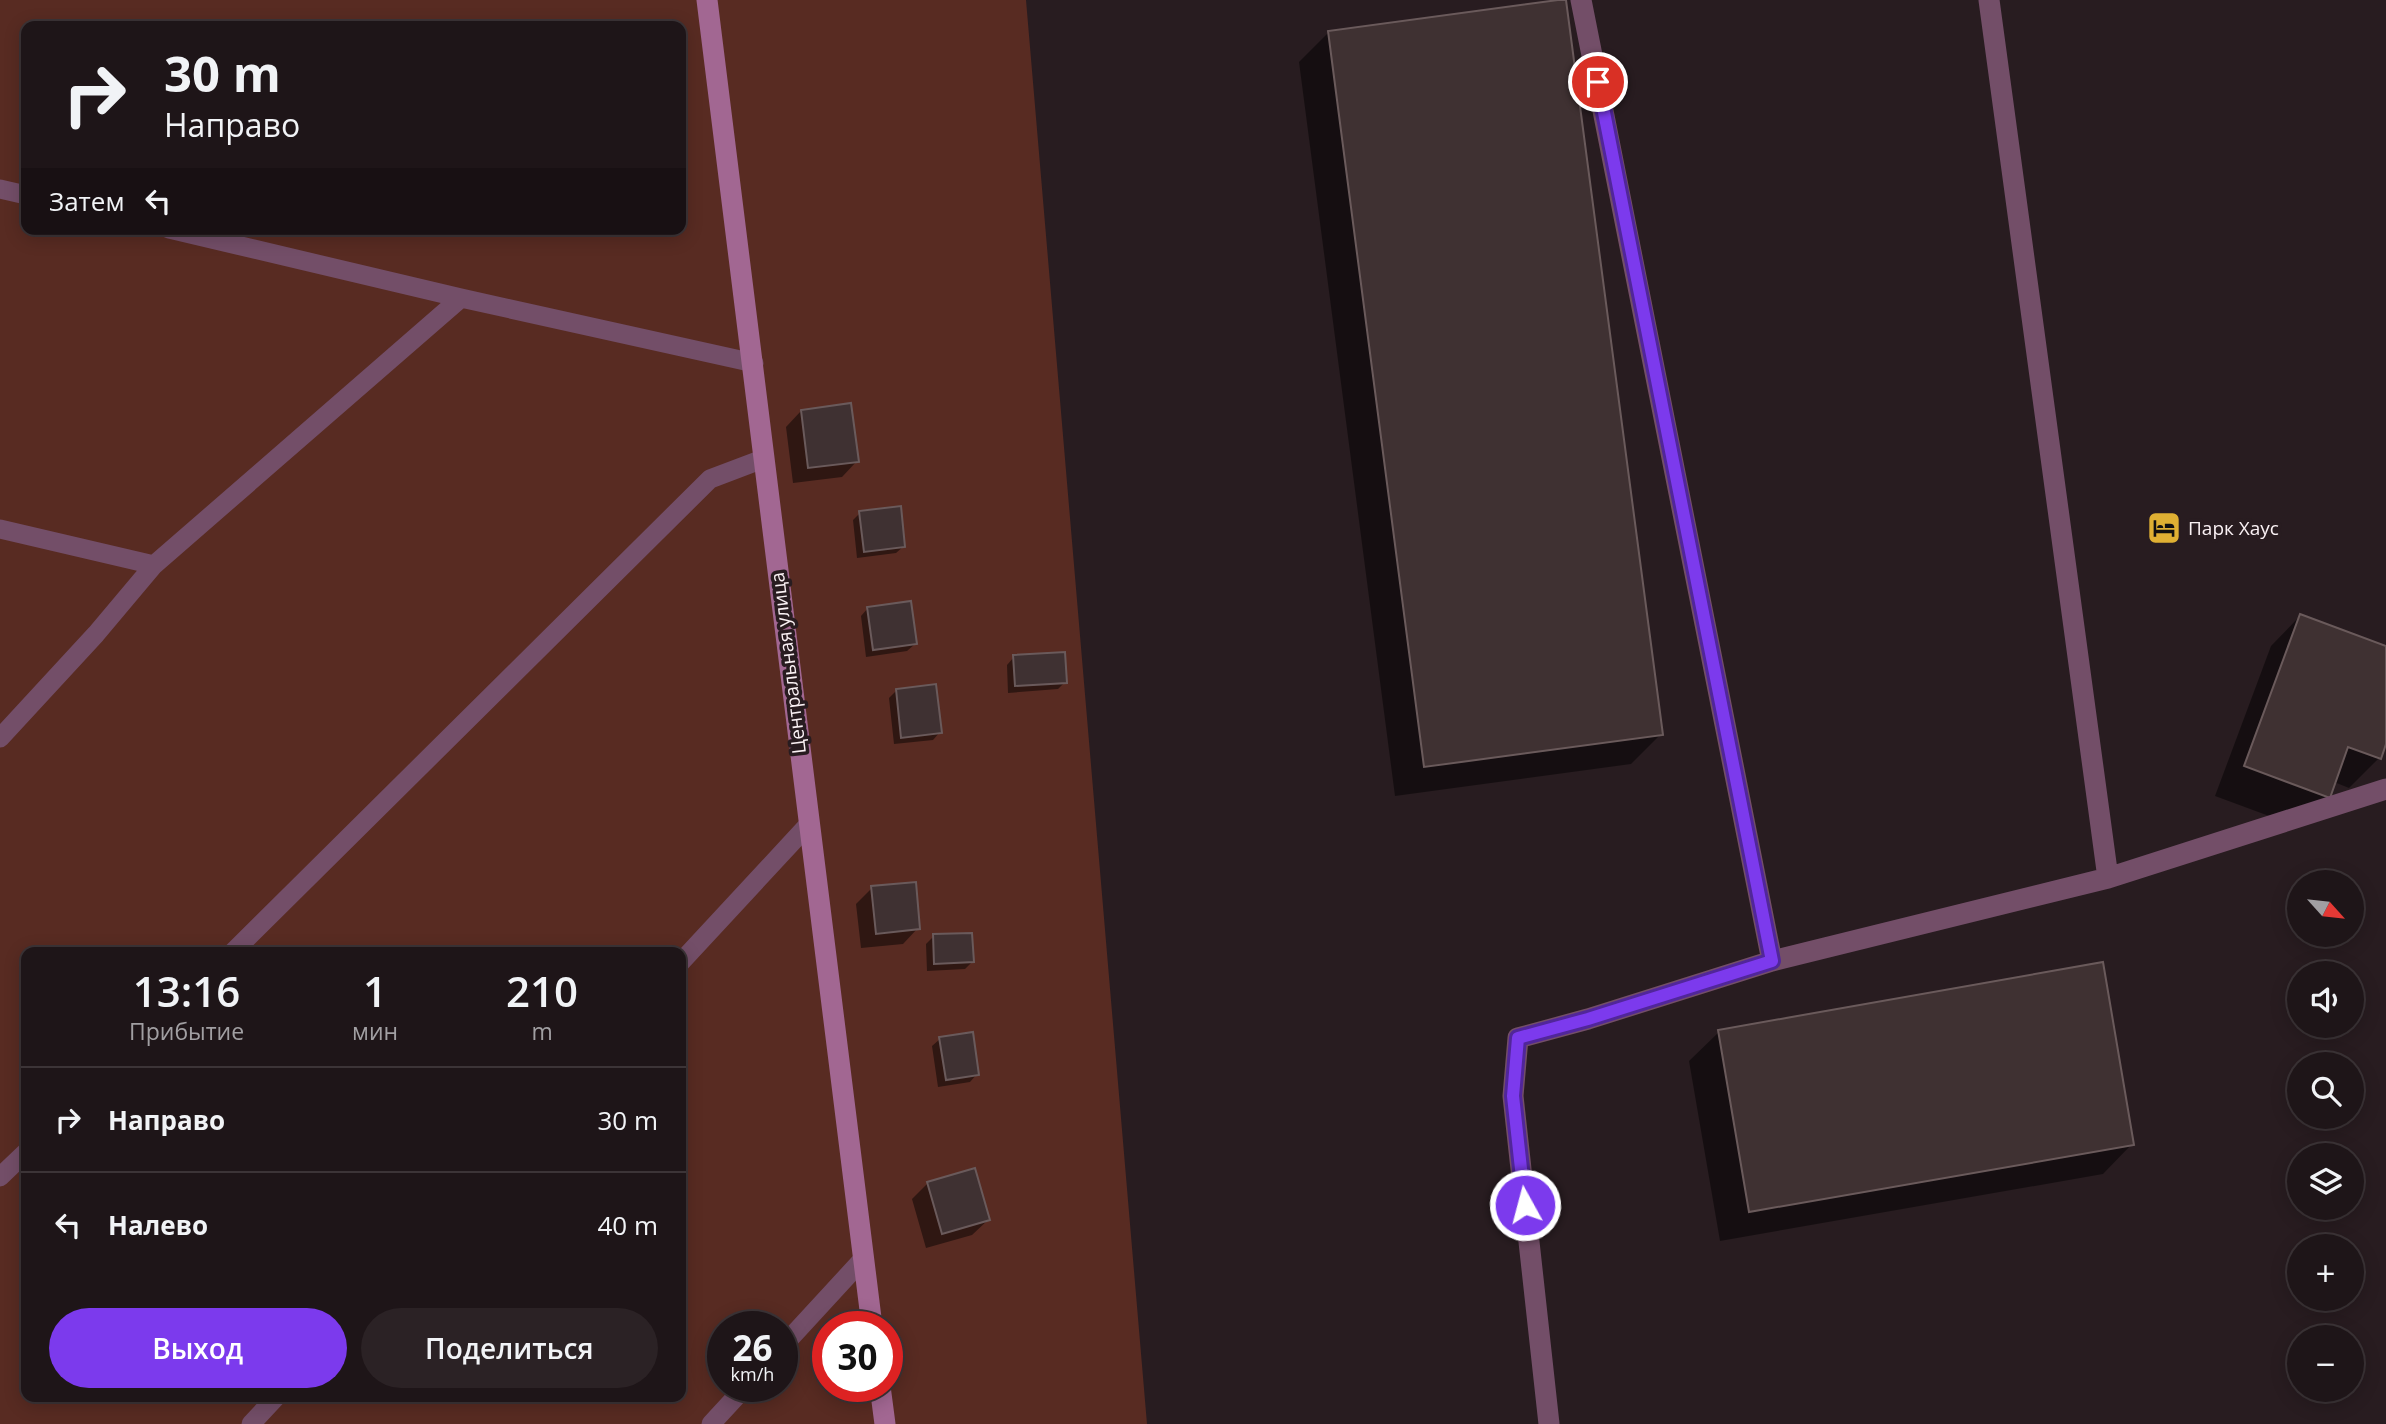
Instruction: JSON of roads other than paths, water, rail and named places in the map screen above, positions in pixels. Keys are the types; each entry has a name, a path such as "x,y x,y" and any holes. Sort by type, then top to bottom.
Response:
{"street":[{"name":"Центральная улица","path":"707,0 870,1311"},
{"path":"1581,0 1772,961"},
{"path":"1989,0 2108,878"},
{"path":"1549,1424 1513,1096 1518,1038 1588,1019 1772,961 2108,878 2386,789"},
{"path":"883,1402 886,1424"}],"lane":[{"path":"0,189 21,194"},
{"path":"194,235 754,363"},
{"path":"0,738 96,635 154,565 461,298"},
{"path":"238,947 710,479 764,459"},
{"path":"0,529 154,565"},
{"path":"686,957 808,825"},
{"path":"0,1177 21,1157"},
{"path":"798,1330 863,1259"},
{"path":"251,1424 271,1402"},
{"path":"711,1424 731,1402"}],"place":[{"name":"Парк Хаус","path":"2164,528"}]}
